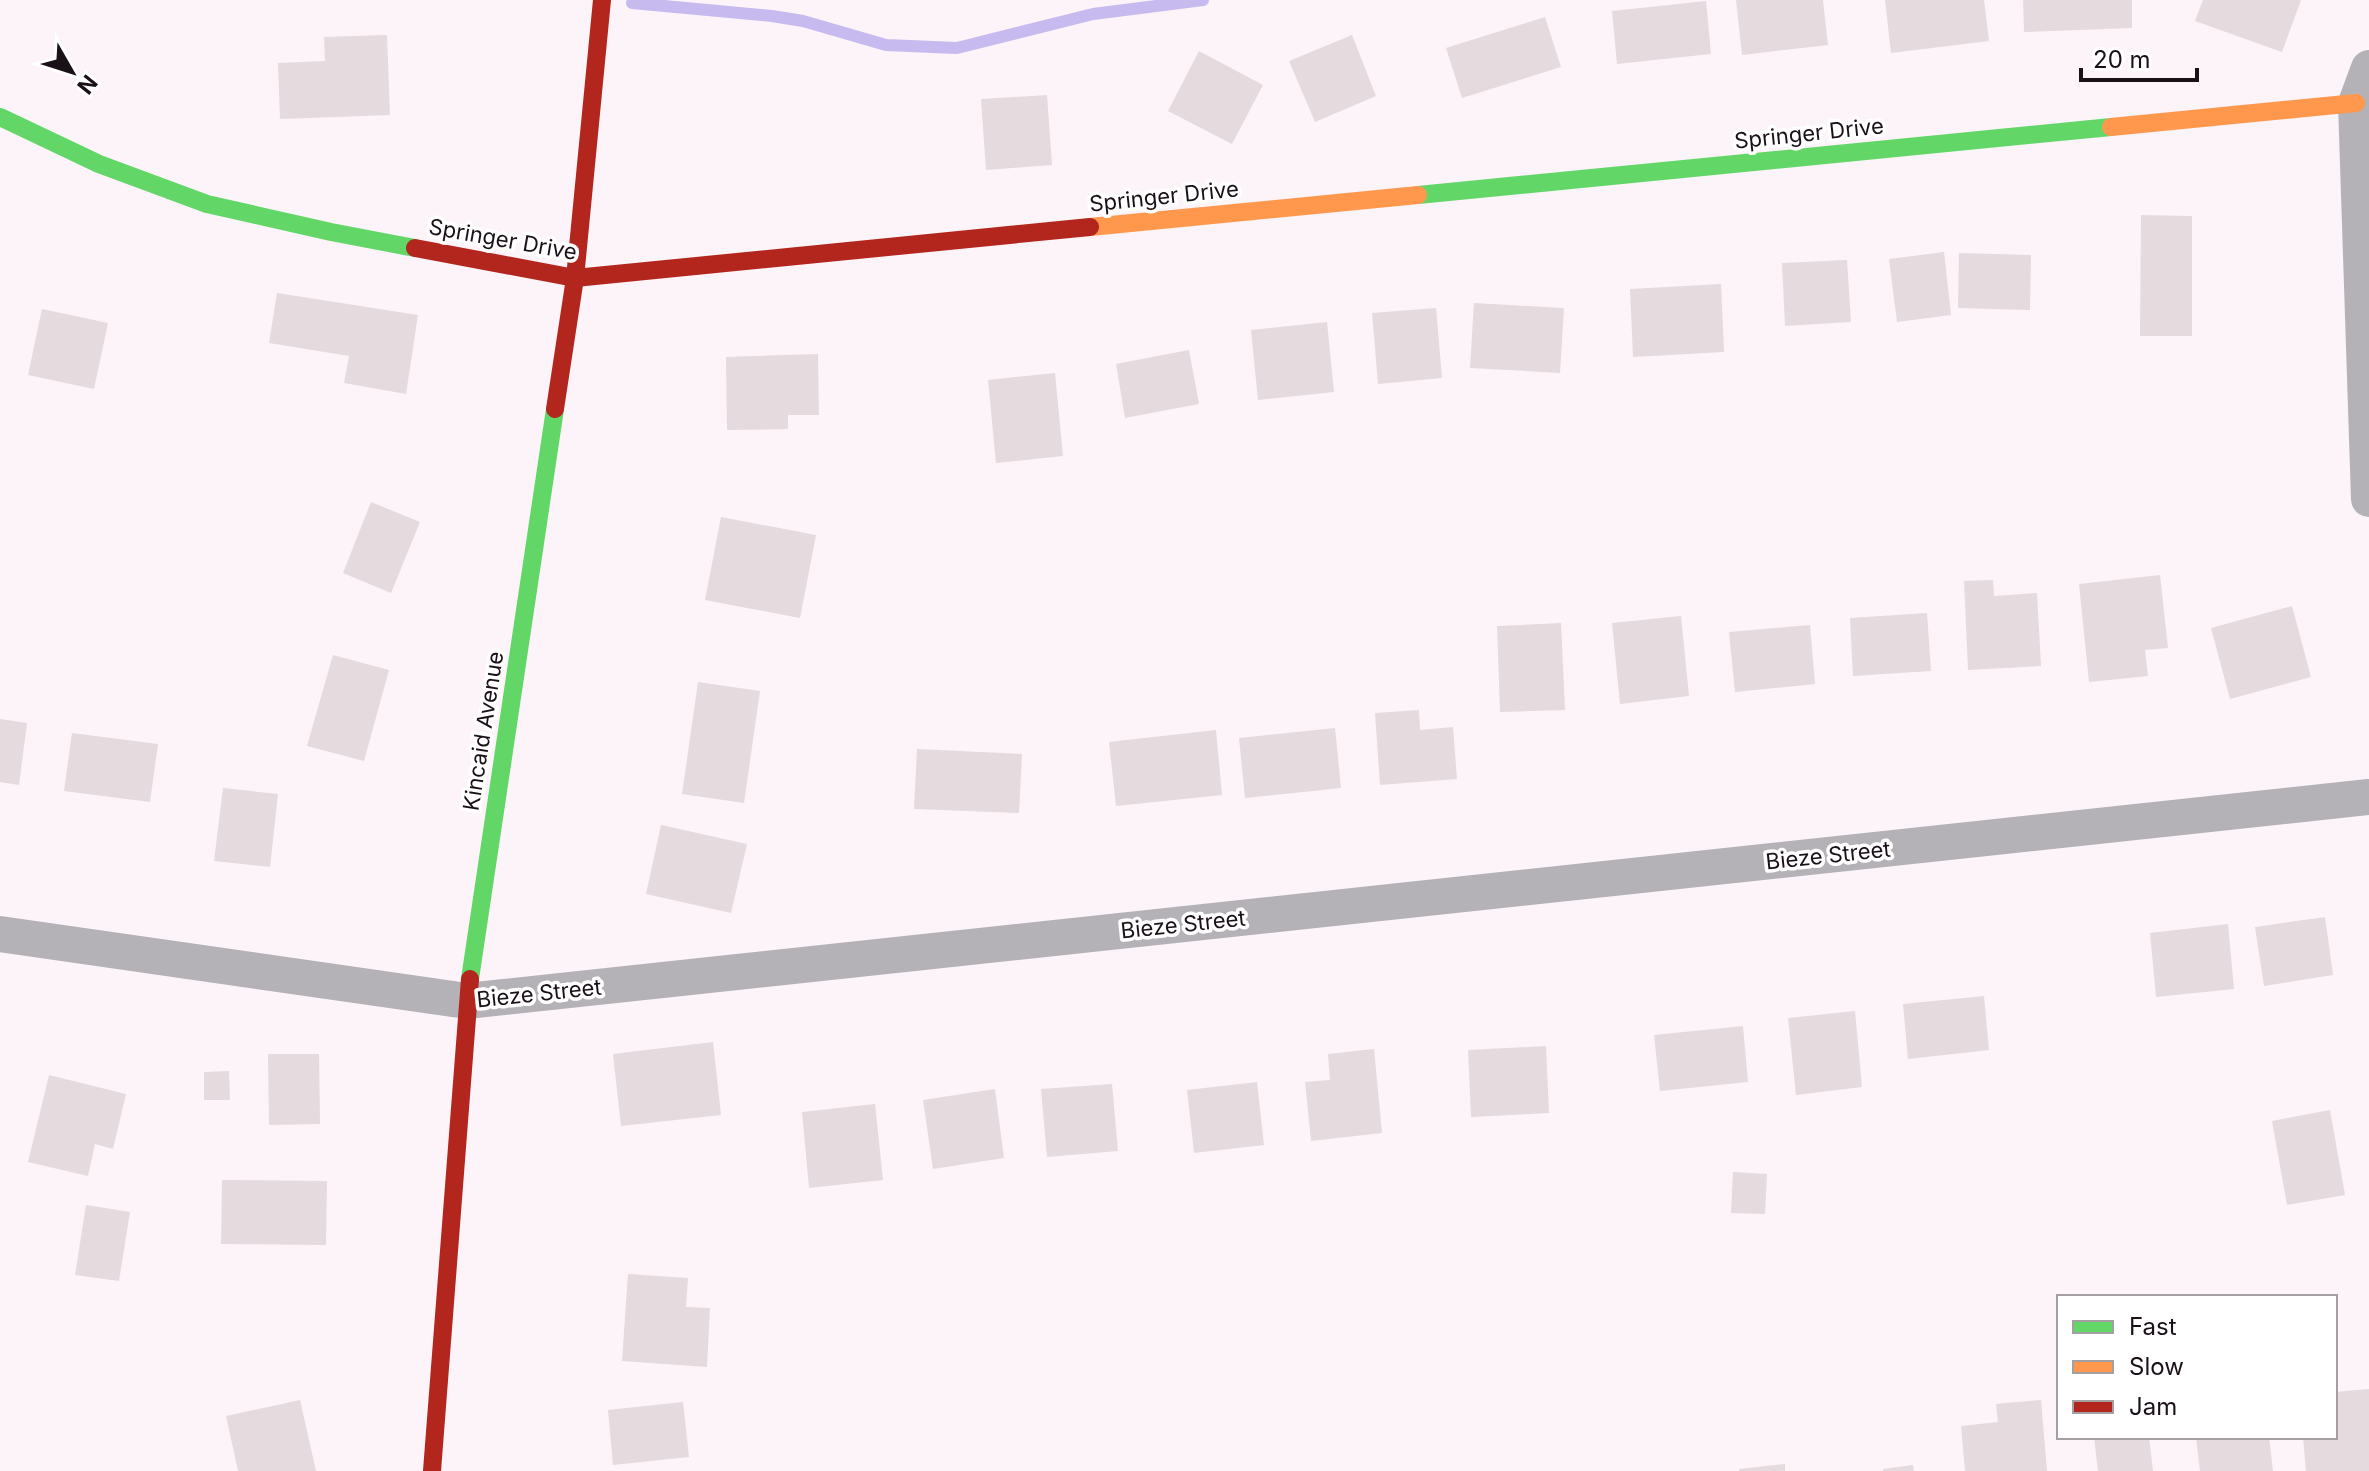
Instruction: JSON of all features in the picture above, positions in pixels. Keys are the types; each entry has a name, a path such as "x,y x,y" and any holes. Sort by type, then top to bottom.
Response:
{"street":[{"name":"Kincaid Avenue","path":"432,1471 467,1001 575,278 602,0"},
{"path":"2369,68 2356,103 2369,499"},
{"name":"Springer Drive","path":"0,117 99,164 207,204 331,232 575,278 2356,103"},
{"name":"Bieze Street","path":"0,934 467,1001 2369,797"}],"building":[{"path":"1736,0 1823,0 1828,45 1742,55"},
{"path":"1885,0 1984,0 1989,41 1891,53"},
{"path":"2023,0 2132,0 2132,28 2024,32"},
{"path":"2203,0 2301,0 2282,52 2195,21"},
{"path":"1706,1 1711,54 1617,64 1612,11"},
{"path":"1545,17 1561,67 1462,98 1446,48"},
{"path":"387,35 390,115 280,119 278,63 325,61 324,37"},
{"path":"1352,35 1376,96 1315,122 1289,61"},
{"path":"1199,51 1263,85 1232,144 1168,111"},
{"path":"1047,95 1052,165 986,170 981,99"},
{"path":"2141,215 2192,216 2192,336 2140,336"},
{"path":"1944,252 1951,315 1897,322 1889,259"},
{"path":"1959,253 2031,255 2030,310 1958,308"},
{"path":"1847,260 1851,322 1785,326 1782,263"},
{"path":"1721,284 1724,352 1633,357 1630,289"},
{"path":"277,293 418,315 406,394 344,383 349,356 269,343"},
{"path":"1474,303 1564,308 1560,373 1470,368"},
{"path":"1436,308 1442,378 1378,384 1372,313"},
{"path":"42,309 108,323 94,389 28,375"},
{"path":"1327,322 1334,392 1258,400 1251,330"},
{"path":"1189,350 1199,404 1125,418 1116,364"},
{"path":"818,354 819,415 788,415 788,429 727,430 726,357"},
{"path":"1055,373 1063,456 996,463 988,380"},
{"path":"371,502 420,522 391,593 343,573"},
{"path":"721,517 816,535 800,618 705,600"},
{"path":"2160,575 2168,648 2145,650 2148,676 2089,682 2079,584"},
{"path":"1993,580 1994,596 2037,593 2041,666 1968,670 1964,581"},
{"path":"2292,606 2311,677 2230,699 2211,628"},
{"path":"1927,613 1931,671 1853,676 1850,618"},
{"path":"1681,616 1689,696 1620,704 1612,623"},
{"path":"1561,623 1565,710 1500,712 1497,626"},
{"path":"1810,625 1815,684 1735,692 1729,632"},
{"path":"333,655 389,670 364,761 307,746"},
{"path":"698,682 760,691 744,803 682,794"},
{"path":"1419,710 1420,730 1453,727 1457,779 1380,785 1375,713"},
{"path":"0,719 27,723 19,785 0,782"},
{"path":"1335,728 1341,788 1245,798 1239,738"},
{"path":"1216,730 1222,795 1116,806 1109,742"},
{"path":"72,733 158,744 150,802 64,791"},
{"path":"917,749 1022,754 1019,813 914,809"},
{"path":"223,788 278,794 270,867 214,861"},
{"path":"661,825 747,844 731,913 646,894"},
{"path":"2325,917 2333,975 2264,986 2255,927"},
{"path":"2228,924 2234,989 2156,997 2150,933"},
{"path":"1984,996 1989,1050 1908,1059 1903,1004"},
{"path":"1855,1011 1862,1087 1796,1095 1788,1018"},
{"path":"1743,1026 1748,1082 1660,1091 1654,1035"},
{"path":"713,1042 721,1115 621,1126 613,1054"},
{"path":"1546,1046 1549,1113 1471,1117 1468,1050"},
{"path":"1374,1049 1382,1133 1311,1141 1305,1082 1330,1080 1328,1054"},
{"path":"268,1054 319,1054 320,1124 269,1125"},
{"path":"229,1071 230,1100 204,1100 204,1072"},
{"path":"49,1075 126,1094 113,1149 95,1144 88,1176 28,1162"},
{"path":"1257,1082 1264,1145 1194,1153 1187,1090"},
{"path":"1112,1084 1118,1151 1047,1157 1041,1089"},
{"path":"995,1089 1004,1158 933,1169 923,1100"},
{"path":"875,1104 883,1180 809,1188 802,1112"},
{"path":"2330,1110 2345,1195 2287,1205 2272,1121"},
{"path":"1733,1172 1767,1174 1765,1214 1731,1213"},
{"path":"222,1180 327,1181 326,1245 221,1244"},
{"path":"86,1205 130,1212 119,1281 75,1275"},
{"path":"628,1274 688,1278 686,1307 710,1308 707,1367 622,1361"},
{"path":"2369,1389 2369,1471 2306,1471 2303,1439 2337,1439 2337,1392"},
{"path":"300,1400 316,1471 238,1471 226,1416"},
{"path":"2041,1400 2047,1471 1965,1471 1961,1426 1998,1422 1996,1404"},
{"path":"683,1402 689,1457 613,1465 608,1410"},
{"path":"2094,1439 2149,1439 2153,1471 2098,1471"},
{"path":"2196,1439 2269,1439 2273,1471 2200,1471"},
{"path":"1785,1464 1785,1471 1739,1471 1739,1469"},
{"path":"1913,1465 1914,1471 1883,1471 1883,1469"}],"waterway":[{"path":"632,3 803,21 886,45 957,48 1093,14 1203,0"}],"traffic: fast":[{"path":"0,117 99,164 207,204 415,248"},
{"path":"1418,195 2111,127"},
{"path":"470,979 555,409"}],"traffic: slow":[{"path":"2111,127 2356,103"},
{"path":"1090,227 1418,195"}],"traffic: jam":[{"path":"555,409 575,278 602,0"},
{"path":"415,248 575,278 1090,227"},
{"path":"432,1471 470,979"}]}
